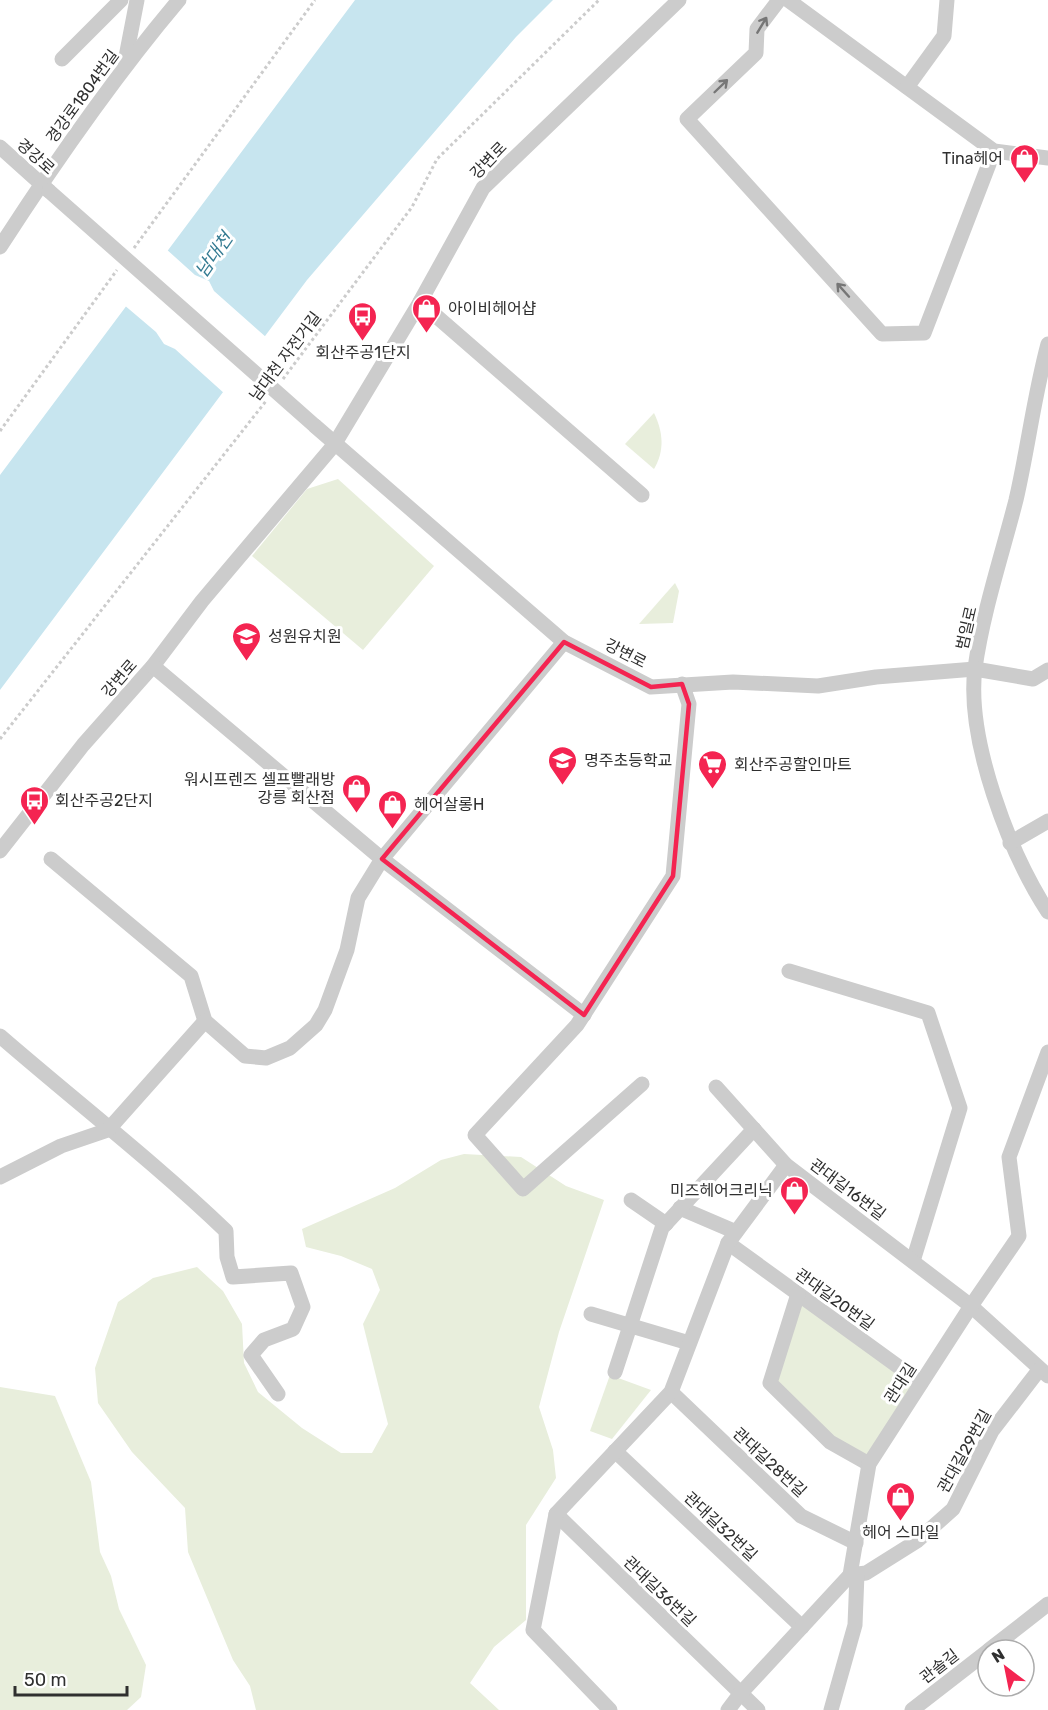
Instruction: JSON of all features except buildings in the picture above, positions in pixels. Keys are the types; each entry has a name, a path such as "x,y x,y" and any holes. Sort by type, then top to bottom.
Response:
{"street":[{"path":"62,59 121,0"},
{"path":"124,68 137,0"},
{"name":"경강로1804번길","path":"0,247 44,188 124,68 179,0"},
{"name":"강변로","path":"0,851 83,745 153,666 202,601 334,445 420,302 483,188 679,0"},
{"path":"779,0 757,29 756,53 687,119 882,334 924,333 994,151"},
{"path":"788,0 994,151 1048,158"},
{"path":"907,87 944,36 947,0"},
{"name":"경강로","path":"0,147 44,188"},
{"name":"강변로","path":"44,188 334,445 564,642 651,687 733,682 818,686 876,677 975,669 1033,679 1048,670"},
{"path":"420,302 476,347 642,495"},
{"name":"범일로","path":"1048,344 1034,397 1020,484 975,669 976,723 988,774 1010,843 1048,912"},
{"path":"51,859 191,976 205,1021 245,1056 266,1058 290,1048 316,1025 325,1010 347,950 358,898 382,859 564,642"},
{"path":"153,666 382,859 584,1015"},
{"path":"642,1084 523,1189 475,1135 584,1015 673,876 689,704 682,684"},
{"path":"1010,843 1048,821"},
{"path":"789,971 928,1013 960,1108 913,1261"},
{"path":"0,1177 61,1146 108,1130 205,1021"},
{"path":"0,1036 108,1130 167,1175 226,1231 227,1257 233,1277 291,1274 303,1307 293,1329 264,1341 251,1355 278,1394"},
{"name":"관대길","path":"831,1710 855,1625 856,1543 869,1464 1019,1236 1009,1157 1048,1052"},
{"name":"관대길16번길","path":"716,1087 786,1165 971,1306 1044,1373"},
{"path":"615,1372 666,1224 754,1129"},
{"path":"610,1710 533,1630 556,1514 671,1392 732,1238 786,1165"},
{"path":"631,1200 666,1224"},
{"name":"관대길20번길","path":"680,1209 732,1238 798,1294 921,1383"},
{"path":"798,1294 770,1383 830,1442 869,1464"},
{"path":"591,1314 689,1343"},
{"name":"관대길29번길","path":"854,1574 866,1574 916,1541 953,1509 992,1431 1044,1373"},
{"name":"관대길28번길","path":"671,1392 801,1516 856,1543"},
{"name":"관대길32번길","path":"615,1451 802,1627"},
{"name":"관대길36번길","path":"556,1514 740,1694"},
{"path":"728,1710 802,1627 854,1574"},
{"name":"관솔길","path":"1004,1638 1048,1604"},
{"name":"관솔길","path":"912,1710 976,1659"},
{"path":"740,1694 758,1710"}],"path":[{"path":"130,252 315,0"},
{"name":"남대천 자전거길","path":"281,382 412,207 437,159 599,0"},
{"path":"0,431 124,261"},
{"name":"남대천 자전거길","path":"0,739 267,400"}],"highlighted area":[{"path":"564,642 651,687 682,684 689,704 673,876 584,1015 382,859"}],"green space":[{"path":"654,413 662,441 658,462 654,469 625,444"},
{"path":"338,479 434,566 363,650 252,556 307,489"},
{"path":"675,583 679,591 673,623 639,624"},
{"path":"464,1154 521,1157 566,1186 604,1200 559,1332 539,1407 553,1450 556,1478 526,1525 526,1620 494,1647 470,1683 499,1710 256,1710 250,1686 233,1660 188,1552 185,1508 132,1452 98,1403 95,1368 118,1302 153,1278 197,1267 223,1291 242,1324 244,1363 258,1392 302,1428 341,1453 372,1453 388,1424 363,1324 380,1290 372,1269 341,1256 306,1247 302,1229 395,1188 441,1160"},
{"path":"798,1294 921,1383 869,1464 830,1442 770,1383"},
{"path":"610,1375 651,1390 612,1439 590,1431"},
{"path":"0,1387 55,1396 91,1482 100,1552 111,1576 119,1609 146,1665 141,1697 127,1710 0,1710"}],"water":[{"name":"남대천","path":"355,0 553,0 516,37 307,280 0,690 0,475"}],"pier":[{"path":"165,248 195,275 209,281 214,291 267,338 225,394 175,349 164,344 156,332 123,304"}],"place":[{"name":"Tina헤어","path":"1024,184"},
{"name":"아이비헤어샵","path":"427,334"},
{"name":"회산주공1단지","path":"363,342"},
{"name":"성원유치원","path":"247,662"},
{"name":"명주초등학교","path":"563,786"},
{"name":"회산주공할인마트","path":"713,790"},
{"name":"워시프렌즈 셀프빨래방 강릉 회산점","path":"356,814"},
{"name":"회산주공2단지","path":"34,826"},
{"name":"헤어살롱H","path":"393,830"},
{"name":"미즈헤어크리닉","path":"794,1216"},
{"name":"헤어 스마일","path":"901,1522"}]}
